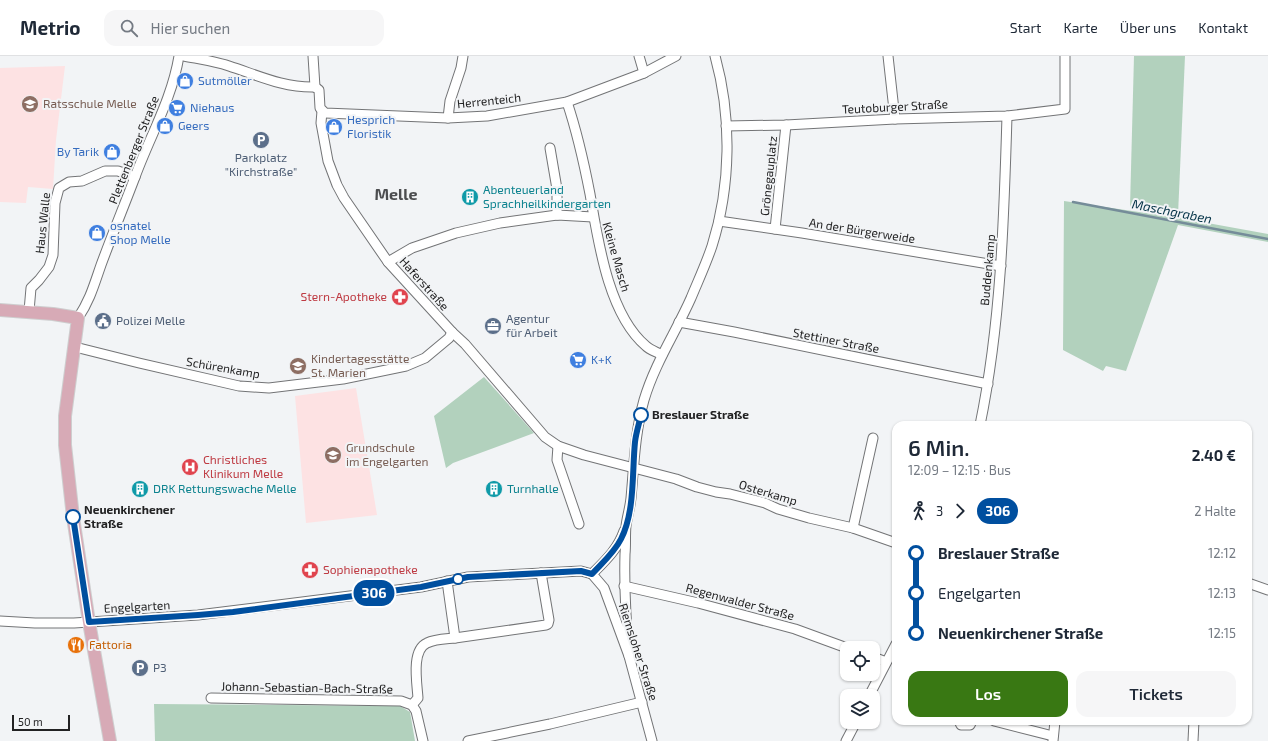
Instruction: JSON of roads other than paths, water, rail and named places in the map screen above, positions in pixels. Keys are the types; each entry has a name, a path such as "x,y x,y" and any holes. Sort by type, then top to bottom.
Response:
{"main road":[{"path":"0,310 29,311 78,318 65,416 65,445 70,500 89,622 110,741"}],"street":[{"name":"Plettenberger Straße","path":"78,318 87,304 100,266 135,177 171,91 179,56"},
{"path":"184,56 214,62 266,80 298,86 315,87 319,90 320,108 322,111"},
{"path":"313,56 315,87"},
{"path":"448,118 450,101 461,68 463,56"},
{"path":"639,56 644,73"},
{"name":"Herrenteich","path":"322,111 328,113 448,118 487,116 567,102 644,73 676,56"},
{"path":"629,656 624,586 626,526 630,505 635,441 644,401 650,383 662,355 691,299 707,260 719,221 726,181 726,126 721,76 715,56"},
{"path":"888,56 895,119"},
{"name":"Teutoburger Straße","path":"726,126 1007,116 1064,109 1065,56"},
{"name":"Kleine Masch","path":"567,102 581,154 606,274 618,305 636,336 647,347 662,355"},
{"name":"Haferstraße","path":"322,111 321,123 328,161 336,185 388,262 452,332 465,344 545,437 558,446 584,455 633,467"},
{"name":"Buddenkamp","path":"981,421 988,384 1001,266 1005,209 1007,116"},
{"name":"Grönegauplatz","path":"775,229 786,125"},
{"path":"550,148 557,189 557,215"},
{"name":"Haus Walle","path":"29,311 31,288 40,280 49,267 53,255 56,203 59,188 69,182 82,181 105,171 118,171 135,177"},
{"path":"388,262 412,248 456,232 500,223 557,215 593,217"},
{"name":"An der Bürgerweide","path":"719,221 1001,266"},
{"name":"Stettiner Straße","path":"679,322 988,384"},
{"name":"Schürenkamp","path":"75,347 239,386 269,388 343,379 406,366 425,358 449,338 452,332"},
{"path":"853,528 873,438"},
{"path":"558,446 557,460 579,524"},
{"name":"Osterkamp","path":"633,467 710,490 765,503 790,513 853,528 892,542"},
{"path":"592,574 611,554 621,539 626,526"},
{"name":"Engelgarten","path":"0,621 74,623 191,616 233,612 421,587 468,577 581,571 592,574"},
{"path":"423,741 416,711 412,705 418,698 416,659 420,650 426,643 546,625 549,620 541,573"},
{"name":"Riemsloher Straße","path":"592,574 604,588 629,656 652,741"},
{"path":"447,581 455,638"},
{"path":"1252,584 1268,590"},
{"name":"Regenwalder Straße","path":"624,586 698,603 795,630 840,646"},
{"path":"872,689 892,651"},
{"path":"880,660 886,662"},
{"name":"Johann-Sebastian-Bach-Straße","path":"211,698 401,702 412,705"},
{"path":"468,741 517,735 642,702"},
{"path":"1007,725 1053,739 1055,725"},
{"path":"1193,741 1194,725"},
{"path":"846,741 852,729"}],"waterway":[{"name":"Maschgraben","path":"1073,202 1268,239"}],"place":[{"name":"Sutmöller","path":"185,81"},
{"name":"Ratsschule Melle","path":"30,104"},
{"name":"Niehaus","path":"177,108"},
{"name":"Geers","path":"165,126"},
{"name":"Hesprich Floristik","path":"334,127"},
{"name":"Parkplatz \"Kirchstraße\"","path":"261,140"},
{"name":"By Tarik","path":"112,152"},
{"name":"Abenteuerland Sprachheilkindergarten","path":"470,197"},
{"name":"osnatel Shop Melle","path":"97,233"},
{"name":"Stern-Apotheke","path":"400,297"},
{"name":"Polizei Melle","path":"103,321"},
{"name":"Agentur für Arbeit","path":"493,326"},
{"name":"K+K","path":"578,360"},
{"name":"Kindertagesstätte St. Marien","path":"298,366"},
{"name":"Breslauer Straße","path":"641,415"},
{"name":"Grundschule im Engelgarten","path":"333,455"},
{"name":"Christliches Klinikum Melle","path":"190,467"},
{"name":"DRK Rettungswache Melle","path":"140,489"},
{"name":"Turnhalle","path":"494,489"},
{"name":"Neuenkirchener Straße","path":"73,517"},
{"name":"Sophienapotheke","path":"310,570"},
{"name":"Fattoria","path":"76,645"},
{"name":"P3","path":"140,668"}],"district":[{"name":"Melle","path":"396,194"}]}
